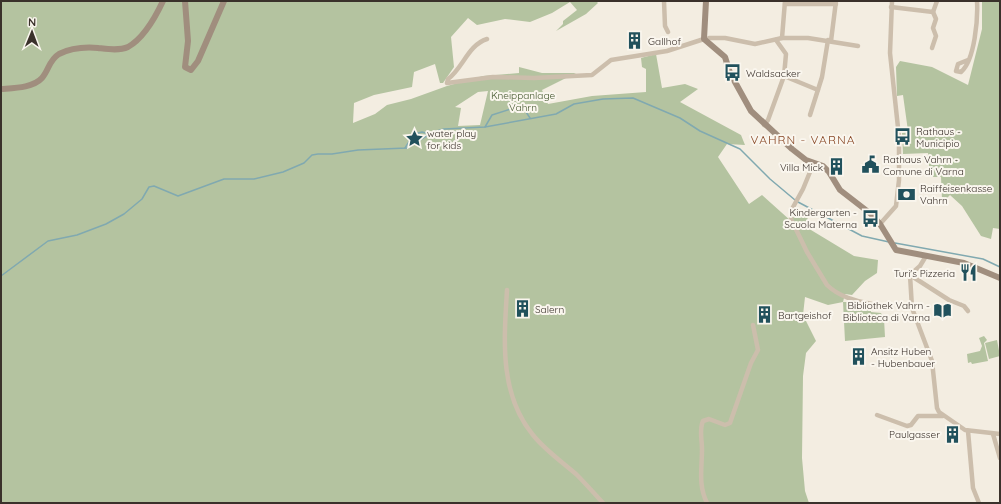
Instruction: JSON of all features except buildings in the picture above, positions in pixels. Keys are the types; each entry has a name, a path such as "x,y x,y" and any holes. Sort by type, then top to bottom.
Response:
{"street":[{"path":"1,88 27,86 36,83 41,79 53,59 60,54 80,48 118,49 128,47 149,25 163,1"},
{"path":"185,1 188,41 184,63 188,70 191,70 198,61 224,1"},
{"path":"664,1 665,26 668,32"},
{"path":"706,1 705,40 725,58 730,73 747,106 764,125 792,149 811,162 822,166 829,172 840,190 871,214 880,224 896,250 964,262 1000,278"},
{"path":"880,224 895,208 899,180 899,137 890,53 892,1"},
{"path":"932,48 936,36 933,28 936,20 933,12 936,1"},
{"path":"968,60 976,33 977,1"},
{"path":"782,38 785,3 836,2 835,21 833,23 822,77 810,115"},
{"path":"891,7 933,12"},
{"path":"487,39 475,46 456,73 448,79 447,83 492,77 534,78 592,75 611,60 667,51 709,38 725,38 755,44 782,38 808,38 858,46"},
{"path":"764,125 768,120 784,76 786,54 776,40"},
{"path":"784,76 818,90"},
{"path":"811,162 810,172 791,215 792,224 827,285 834,292 842,296 872,304"},
{"path":"910,275 920,266 926,256"},
{"path":"910,275 949,300 964,306 968,311"},
{"path":"910,275 912,308 932,361 937,408 943,416 968,431 1000,434"},
{"path":"507,290 505,345 508,382 517,409 534,436 577,476 603,503"},
{"path":"707,503 703,495 700,475 702,448 701,426 704,421 709,419 725,425 730,423 751,363 758,350 753,325"},
{"path":"933,416 937,408"},
{"path":"877,415 907,426 911,424 918,416 943,416"},
{"path":"968,431 973,488 979,503"},
{"path":"993,434 1000,458"}],"green space":[{"name":"Kneippanlage Vahrn","path":"1,1 596,1 598,3 586,14 556,31 563,24 563,21 577,10 570,2 552,13 530,22 505,19 477,25 468,18 451,37 454,67 443,83 440,83 435,64 414,72 412,87 374,95 354,103 353,123 375,114 387,105 483,76 519,73 519,67 542,73 576,73 542,90 548,104 592,96 646,92 646,69 642,67 641,58 656,54 662,88 685,84 698,89 680,102 741,135 745,145 727,144 718,157 749,204 762,195 791,221 793,213 805,215 813,226 811,230 854,256 878,260 877,273 865,281 852,295 845,294 843,302 828,305 805,297 803,315 816,341 806,353 803,376 802,458 805,491 809,503 1,503","holes":["488,91 480,125 458,126 461,108 455,107 478,92"]},
{"path":"982,1 1000,1 1000,229 993,228 991,239 981,236 962,206 950,195 944,201 942,199 941,177 930,177 928,153 903,154 902,133 908,131 903,95 897,96 896,67 900,61 932,67 968,85 982,29"},
{"path":"843,302 858,302 863,306 871,306 871,312 881,313 884,319 885,337 845,341"},
{"path":"984,336 987,340 984,343 988,361 972,364 971,362 968,363 967,354 980,351 982,346 979,338"},
{"path":"997,340 1000,356 989,359 985,343"}],"waterway":[{"path":"1,276 48,241 77,235 106,224 124,214 142,199 149,187 154,186 178,196 224,179 254,179 283,172 304,163 312,155 358,150 407,148 433,132 444,129 485,127 556,114 574,104 603,99 633,98 680,118 700,131 740,149 770,179 795,200"},
{"path":"485,127 492,115 523,105"},
{"path":"529,105 530,106 526,112 530,118"},
{"path":"405,148 414,134 422,132 429,134"},
{"path":"798,202 862,236 889,242"},
{"path":"895,243 983,259 1000,267"}],"place":[{"name":"Gallhof","path":"635,41"},
{"name":"Waldsacker","path":"733,73"},
{"name":"Rathaus - Municipio","path":"903,137"},
{"name":"water play for kids","path":"414,139"},
{"name":"Rathaus Vahrn - Comune di Varna","path":"870,165"},
{"name":"Villa Mick","path":"836,167"},
{"name":"Raiffeisenkasse Vahrn","path":"907,194"},
{"name":"Kindergarten - Scuola Materna","path":"870,218"},
{"name":"Turi's Pizzeria","path":"968,273"},
{"name":"Salern","path":"522,309"},
{"name":"Bibliothek Vahrn - Biblioteca di Varna","path":"943,311"},
{"name":"Bartgeishof","path":"765,315"},
{"name":"Ansitz Huben - Hubenbauer","path":"858,357"},
{"name":"Paulgasser","path":"953,434"}],"district":[{"name":"VAHRN - VARNA","path":"803,139"}]}
